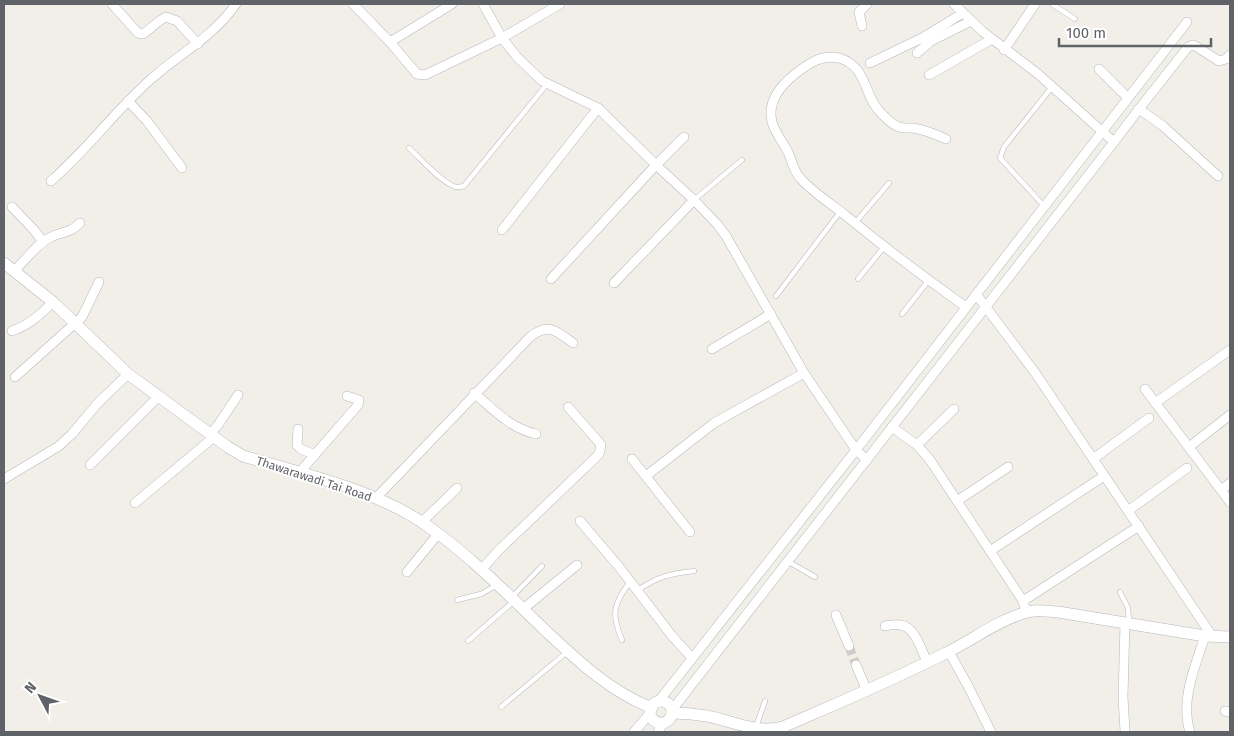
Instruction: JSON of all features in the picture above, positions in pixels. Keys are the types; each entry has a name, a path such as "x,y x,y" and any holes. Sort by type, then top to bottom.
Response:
{"street":[{"path":"112,4 138,33 143,34 166,17 177,21 198,44"},
{"path":"51,180 71,163 151,79 198,44 236,4"},
{"path":"353,4 390,42 417,74 425,75 502,38 560,4"},
{"path":"390,42 452,4"},
{"path":"483,4 502,38 517,57 547,84 598,108 717,224 726,236 804,373 856,450 866,460"},
{"path":"539,4 544,14"},
{"path":"862,26 859,12 868,4"},
{"path":"954,4 1004,50 1052,86 1114,142"},
{"path":"1004,50 1035,4"},
{"path":"870,63 922,38 963,13"},
{"path":"916,52 931,41 971,21"},
{"path":"634,732 856,450 1187,22"},
{"path":"929,75 992,39"},
{"path":"654,707 655,721 660,730 672,711 866,460 1188,47 1193,45 1219,61 1226,60 1230,55"},
{"path":"946,139 916,128 898,127 874,105 864,80 857,69 848,62 831,57 819,58 807,64 791,77 777,92 771,108 772,124 800,178 855,223 966,307"},
{"path":"1099,69 1128,98"},
{"path":"128,101 182,168"},
{"path":"502,230 598,108"},
{"path":"1139,109 1163,126 1218,176"},
{"path":"551,279 684,137"},
{"path":"614,283 694,200"},
{"path":"12,207 43,242"},
{"path":"15,270 43,242 51,237 68,232 80,223"},
{"name":"Thawarawadi Tai Road","path":"4,263 53,302 128,374 228,447 243,456 365,493 422,522 481,570 568,651 618,692 633,701 654,707"},
{"path":"15,377 85,313 99,282"},
{"path":"976,294 987,306 1036,374 1139,526 1209,636"},
{"path":"12,331 25,327 53,302"},
{"path":"712,349 771,314"},
{"path":"376,498 474,393 536,332 550,328 573,343"},
{"path":"1155,403 1230,350"},
{"path":"646,476 714,423 804,373"},
{"path":"4,479 59,446 72,434 97,404 128,374"},
{"path":"1145,389 1230,502"},
{"path":"474,393 507,422 523,431 536,434"},
{"path":"135,503 212,435 238,395"},
{"path":"299,473 358,405 359,400 357,398 347,396"},
{"path":"90,465 158,397"},
{"path":"481,570 599,454 601,445 568,407"},
{"path":"917,445 954,408"},
{"path":"1189,447 1230,415"},
{"path":"1093,459 1149,418"},
{"path":"892,427 917,445 930,460 1024,606 1038,610 1209,636 1230,637"},
{"path":"298,429 297,444 300,449 315,455"},
{"path":"632,459 690,532"},
{"path":"957,501 1008,467"},
{"path":"1128,511 1187,468"},
{"path":"990,551 1104,476"},
{"path":"1221,490 1230,483"},
{"path":"422,522 457,488"},
{"path":"580,521 638,590 672,636 692,658"},
{"path":"654,707 667,703 672,711 708,716 764,730 787,730 949,652 1010,618 1024,606 1139,526"},
{"path":"407,572 438,534"},
{"path":"523,609 577,565"},
{"path":"836,615 849,646"},
{"path":"1125,732 1124,697 1127,623"},
{"path":"885,626 903,625 908,628 913,633 927,662"},
{"path":"1190,732 1186,709 1187,694 1209,636"},
{"path":"949,652 991,732"},
{"path":"856,665 867,691"}],"lane":[{"path":"1052,4 1075,19"},
{"path":"409,148 454,187 464,186 547,84"},
{"path":"1044,206 1000,158 1004,147 1052,86"},
{"path":"694,200 742,160"},
{"path":"855,223 889,183"},
{"path":"776,296 840,211"},
{"path":"858,279 885,246"},
{"path":"902,314 929,280"},
{"path":"789,562 815,577"},
{"path":"468,641 513,599 542,566"},
{"path":"638,590 656,578 668,574 694,571"},
{"path":"622,640 614,612 616,603 631,582"},
{"path":"457,600 481,594 496,585"},
{"path":"1120,592 1128,608 1127,623"},
{"path":"501,707 568,651"},
{"path":"764,701 764,730"}],"tunnel":[{"path":"849,646 856,665"}]}
